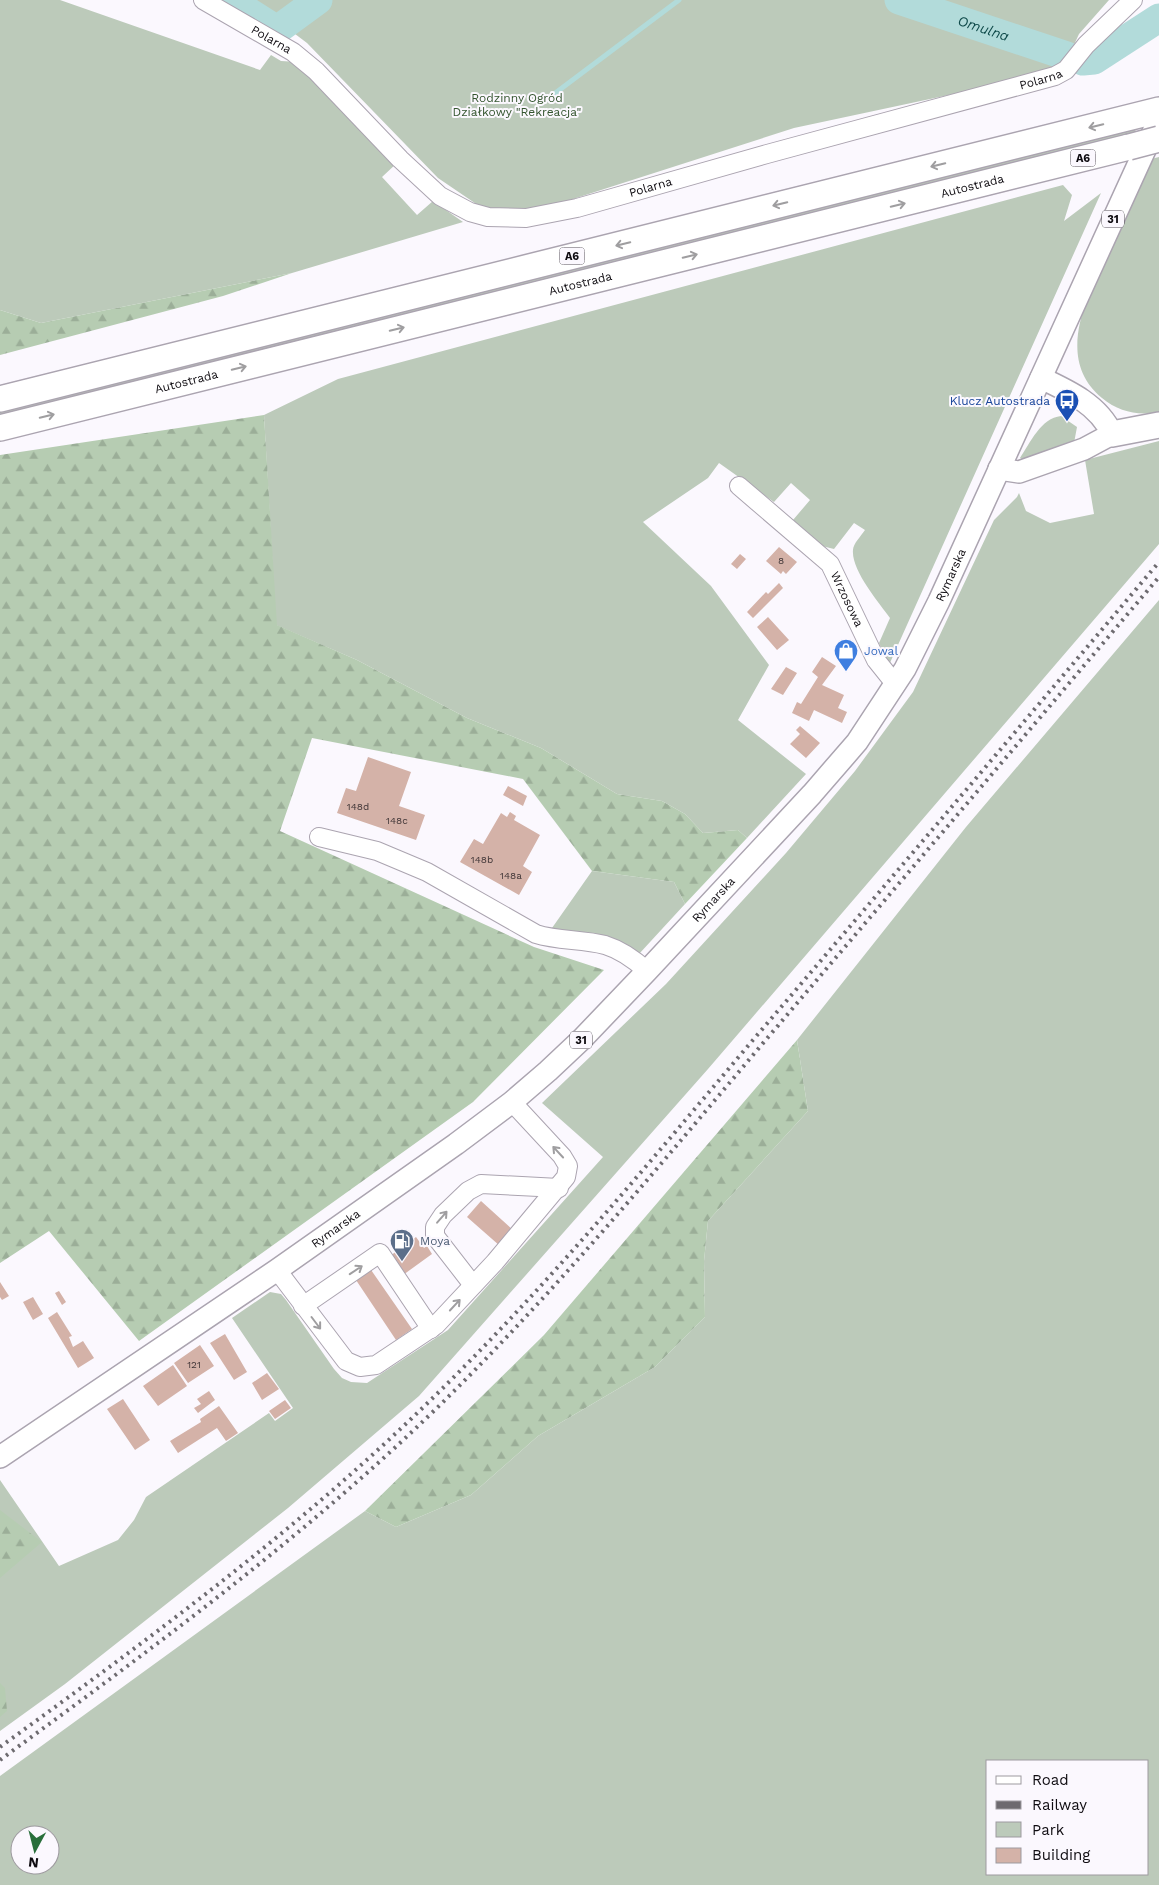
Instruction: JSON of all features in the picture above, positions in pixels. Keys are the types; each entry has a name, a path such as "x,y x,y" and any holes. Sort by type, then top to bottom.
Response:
{"highway":[{"name":"A6","path":"0,398 1154,114"},
{"name":"Autostrada","path":"0,428 1159,139"},
{"path":"1112,434 1159,426"}],"main road":[{"name":"Rymarska","path":"0,1457 276,1270 456,1144 512,1102 582,1039 812,794 857,742 896,685 939,600 1041,378 1154,114"},
{"path":"999,469 1019,472 1084,449 1112,434 1105,419 1080,398 1041,378"}],"street":[{"name":"Polarna","path":"203,0 285,47 316,71 400,159 440,196 470,212 505,218 526,218 577,208 1055,76 1066,70 1086,45 1133,0"},
{"name":"Wrzosowa","path":"739,486 830,564 876,660 896,685"},
{"path":"319,837 377,851 427,872 536,934 553,939 605,945 623,953 647,971"},
{"path":"276,1270 342,1357 353,1366 360,1368 376,1365 431,1330 559,1188 568,1172 566,1161 512,1102"},
{"path":"473,1285 435,1236 435,1227 443,1215 468,1191 481,1184 559,1188"},
{"path":"303,1306 380,1253 431,1330"}],"green space":[{"path":"0,0 60,0 260,70 271,55 281,61 298,62 397,163 382,177 417,215 433,201 463,222 292,273 41,323 0,310"},
{"name":"Rodzinny Ogród Działkowy \"Rekreacja\"","path":"250,0 1109,0 1079,34 1067,60 1043,75 794,128 545,208 488,212 438,178 307,43"},
{"path":"1137,127 1133,136 0,418 0,407"},
{"path":"1159,157 1159,412 1136,413 1122,410 1108,403 1087,382 1079,363 1077,344 1080,323 1094,283 1151,159"},
{"path":"1063,185 1072,195 1064,221 1101,193 889,665 879,643 890,618 861,576 854,558 854,545 865,530 854,523 834,549 822,546 793,520 810,500 791,483 774,502 719,463 708,478 643,522 711,586 769,665 738,720 806,774 747,838 738,830 703,833 685,814 662,801 617,794 541,748 467,718 357,660 276,625 264,415 338,379"},
{"path":"292,273 223,296 0,355 0,310 41,323"},
{"path":"264,415 277,625 357,660 467,718 541,748 617,794 662,801 685,814 703,833 738,830 747,838 685,904 674,882 592,871 523,779 312,738 280,831 534,947 604,970 473,1102 139,1341 49,1231 0,1263 0,455"},
{"path":"1061,416 1077,427 1074,443 1024,460 1020,458 1042,426 1048,421"},
{"path":"1159,441 1159,544 708,1069 419,1396 288,1508 65,1684 0,1731 0,1480 59,1566 118,1540 134,1520 146,1497 269,1413 275,1421 293,1408 232,1318 270,1292 281,1294 334,1369 342,1378 351,1382 367,1383 448,1330 603,1157 542,1103 666,984 786,853 855,771 913,692 994,520 1019,493 1026,511 1050,523 1094,514 1085,460"},
{"path":"1159,600 1159,1885 0,1885 0,1776 365,1511 396,1527 471,1495 538,1436 655,1367 705,1317 704,1261 708,1221 808,1111 797,1040 966,827"},
{"path":"592,871 674,882 685,904 639,954 552,928"},
{"path":"797,1040 808,1111 708,1221 704,1261 705,1317 655,1367 538,1436 471,1495 396,1527 365,1511 544,1335"},
{"path":"0,1510 42,1542 0,1578"},
{"path":"0,1683 5,1688 7,1711 0,1717"}],"building":[{"path":"779,547 797,562 786,574 783,571 781,574 766,561"},
{"path":"740,554 746,559 737,569 731,564"},
{"path":"779,583 783,588 753,618 747,612 766,592 768,594"},
{"path":"768,617 789,640 777,650 757,627"},
{"path":"822,657 836,666 822,685 844,695 838,708 847,712 842,723 814,710 809,721 792,713 797,702 801,704 818,677 812,672"},
{"path":"786,667 797,673 783,695 771,689"},
{"path":"800,726 820,743 806,758 790,744 800,734 796,730"},
{"path":"368,757 411,772 399,806 425,815 416,840 337,813 346,788 356,791"},
{"path":"508,786 527,796 523,806 503,795"},
{"path":"510,812 516,816 514,820 540,835 523,866 532,872 519,895 460,862 474,839 483,844 501,813 507,817"},
{"path":"481,1201 514,1231 500,1246 467,1217"},
{"path":"416,1237 424,1248 427,1246 432,1254 403,1275 390,1256"},
{"path":"369,1267 412,1329 396,1340 354,1277"},
{"path":"0,1282 9,1296 2,1300 0,1297"},
{"path":"59,1291 66,1302 62,1305 55,1293"},
{"path":"33,1297 43,1314 33,1320 23,1302"},
{"path":"57,1312 72,1336 69,1337 73,1347 83,1341 94,1358 78,1368 48,1318"},
{"path":"225,1334 247,1372 234,1380 210,1343"},
{"path":"200,1345 214,1366 188,1383 174,1363"},
{"path":"173,1365 187,1386 158,1406 143,1386"},
{"path":"267,1373 279,1389 262,1400 252,1383"},
{"path":"209,1391 215,1400 198,1413 194,1408 201,1404 197,1399"},
{"path":"123,1399 150,1440 135,1450 107,1409"},
{"path":"285,1400 291,1408 275,1419 269,1411"},
{"path":"219,1406 238,1433 226,1441 217,1428 178,1453 170,1441 201,1422 200,1419"}],"waterway":[{"name":"Omulna","path":"230,0 277,30 318,0"},
{"path":"542,103 679,0"},
{"name":"Omulna","path":"899,0 1067,56"},
{"name":"Omulna","path":"1083,61 1094,60 1159,18"}],"railway":[{"path":"0,1747 159,1630 263,1549 363,1464 457,1374 545,1282 629,1186 1159,562"},
{"path":"0,1760 171,1633 283,1545 390,1452 485,1360 567,1272 647,1180 1159,577"}],"place":[{"name":"Klucz Autostrada","path":"1067,422"},
{"name":"Jowal","path":"846,672"},
{"name":"Moya","path":"402,1262"}]}
